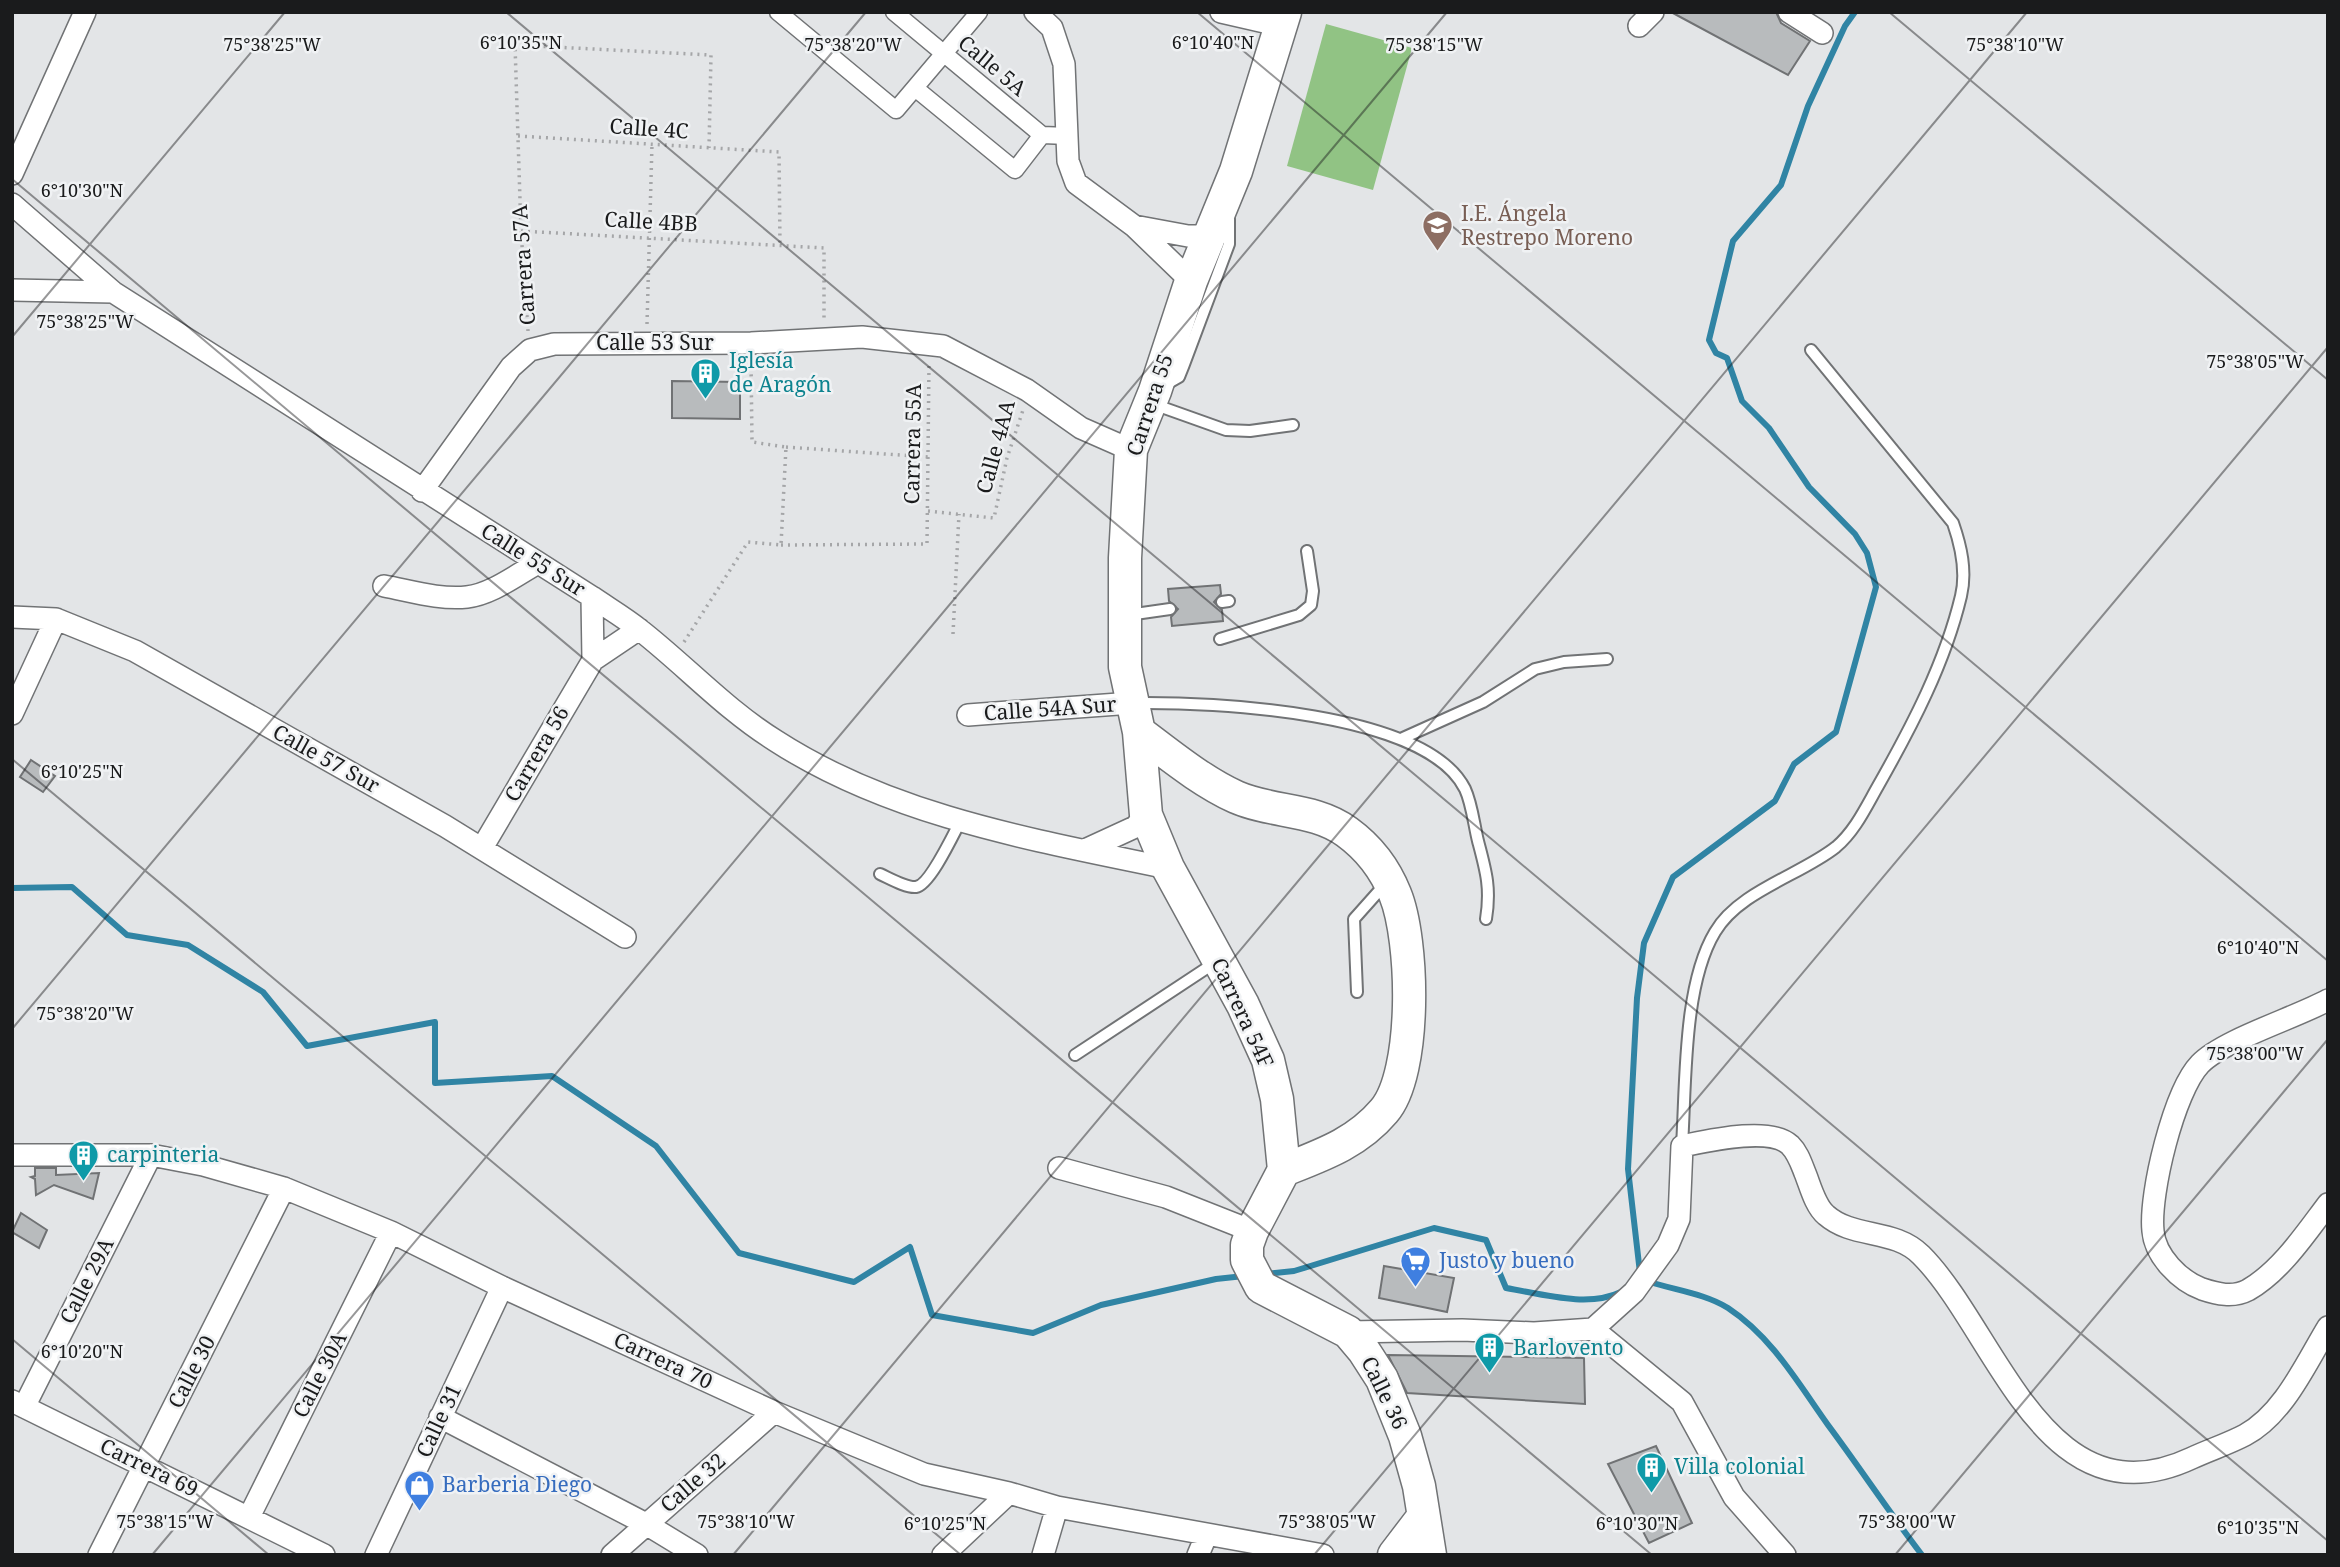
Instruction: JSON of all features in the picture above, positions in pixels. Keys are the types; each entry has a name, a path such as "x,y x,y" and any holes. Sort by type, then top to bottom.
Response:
{"main road":[{"name":"Carrera 55","path":"1146,815 1135,718 1125,667 1131,450 1153,397 1191,281 1227,192 1284,19"},
{"name":"Calle 54A Sur","path":"1135,718 1182,764 1236,797 1321,818 1345,831 1367,849 1385,874"},
{"name":"Carrera 54F","path":"1146,815 1168,867 1268,1060 1277,1099 1284,1170"},
{"path":"1253,1259 1284,1170 1325,1154 1359,1136 1386,1109 1403,1071 1409,1017 1404,923 1385,874"},
{"name":"Calle 36","path":"1253,1259 1348,1332 1364,1351 1386,1391 1405,1436 1419,1486 1430,1555"},
{"path":"1394,1555 1423,1517"}],"street":[{"path":"12,174 85,12"},
{"path":"778,12 896,110 979,12"},
{"name":"Calle 5A","path":"894,12 1042,135"},
{"path":"1035,12 1052,28 1064,64 1068,161 1076,183 1134,226 1191,281"},
{"path":"1221,12 1284,19"},
{"path":"1789,12 1822,33"},
{"path":"915,88 1015,170 1042,135 1068,136"},
{"name":"Calle 55 Sur","path":"12,204 113,292 592,597 639,629 740,715 813,764 856,785 961,820 1168,867"},
{"path":"1134,226 1188,236 1208,236"},
{"path":"12,290 113,292"},
{"name":"Calle 53 Sur","path":"530,350 554,344 646,341 751,343 863,337 943,346 1027,390 1081,429 1131,450"},
{"name":"Carrera 57A","path":"422,491 511,367 530,350"},
{"path":"384,586 430,595 468,597 489,590 538,563"},
{"path":"592,597 593,660"},
{"name":"Calle 57 Sur","path":"12,617 56,619 135,651 482,848 625,937"},
{"path":"12,714 56,619"},
{"name":"Carrera 56","path":"482,848 593,660 639,629"},
{"name":"Calle 54A Sur","path":"968,715 1135,718"},
{"path":"1085,850 1130,830 1146,815"},
{"path":"2328,1000 2215,1051 2198,1065 2182,1090 2173,1119 2154,1193 2152,1232 2162,1257 2189,1284 2220,1296 2246,1291 2271,1272 2328,1204"},
{"path":"1348,1332 1462,1330 1534,1333 1593,1329 1634,1292 1668,1245 1679,1219 1682,1146 1731,1138 1774,1137 1788,1144 1799,1158 1825,1214 1844,1226 1901,1240 1920,1253 1939,1274 1994,1363 2051,1436 2088,1462 2115,1471 2178,1464 2247,1434 2270,1416 2328,1327"},
{"name":"Carrera 70","path":"12,1155 150,1154 203,1164 284,1188 391,1232 502,1287 774,1412 924,1474 1009,1493 1202,1545 1323,1555"},
{"name":"Calle 29A","path":"18,1404 150,1154"},
{"path":"1059,1168 1166,1197 1253,1259"},
{"name":"Calle 30","path":"99,1555 284,1188"},
{"name":"Calle 30A","path":"249,1517 391,1232"},
{"name":"Calle 31","path":"376,1555 502,1287"},
{"path":"1593,1329 1682,1402 1734,1497 1785,1555"},
{"name":"Carrera 69","path":"18,1404 324,1555"},
{"name":"Calle 32","path":"611,1555 774,1412"},
{"path":"440,1417 646,1524 697,1555"},
{"path":"943,1555 1009,1493"},
{"path":"1042,1555 1057,1507"}],"lane":[{"path":"1227,192 1229,244 1179,377 1153,397 1226,430 1250,432 1293,425"},
{"path":"1682,1146 1693,998 1699,964 1716,929 1747,900 1836,846 1856,825 1928,691 1962,594 1963,552 1953,523 1811,350"},
{"path":"1220,639 1299,615 1311,605 1313,591 1307,551"},
{"path":"1125,615 1170,609"},
{"path":"1403,738 1465,712 1513,686 1535,669 1564,662 1608,659"},
{"path":"1135,718 1188,702 1315,715 1403,738 1445,766 1465,788 1491,891 1486,919"},
{"path":"880,874 914,887 920,886 929,877 961,820"},
{"path":"1357,992 1354,919 1385,874"},
{"path":"1075,1055 1219,961"}],"path":[{"name":"Carrera 57A","path":"530,350 521,231 515,45 711,55 709,148"},
{"name":"Calle 4C","path":"518,136 779,152 780,246"},
{"path":"646,341 652,144"},
{"name":"Calle 4BB","path":"521,231 824,248 824,339"},
{"path":"751,343 752,442 928,457"},
{"name":"Carrera 55A","path":"781,545 927,544 929,344"},
{"name":"Calle 4AA","path":"928,511 994,518 1007,458 1022,417 1027,390"},
{"path":"673,659 748,542 781,545 786,447"},
{"name":"Calle 4AA","path":"953,634 959,514"}],"green space":[{"path":"1326,24 1412,48 1373,190 1287,166"}],"building":[{"path":"1671,12 1776,12 1781,23 1810,41 1788,75"},
{"name":"Iglesía de Aragón","path":"672,381 740,382 740,419 672,418"},
{"path":"1220,585 1221,594 1214,602 1222,610 1223,621 1172,626 1171,617 1178,609 1169,601 1168,589"},
{"path":"31,760 55,776 43,792 20,777"},
{"path":"35,1168 56,1168 56,1175 99,1173 93,1199 54,1185 36,1195 35,1179 31,1177 35,1176"},
{"path":"21,1213 47,1230 39,1248 12,1232"},
{"name":"Justo y bueno","path":"1384,1266 1454,1278 1447,1312 1379,1298"},
{"name":"Barlovento","path":"1388,1355 1584,1358 1585,1404 1407,1393"},
{"name":"Villa colonial","path":"1656,1446 1692,1523 1649,1543 1608,1464"}],"waterway":[{"path":"1640,1273 1628,1169 1637,998 1644,943 1673,877 1775,801 1794,764 1836,732 1876,587 1867,553 1855,534 1809,487 1769,428 1742,401 1727,358 1716,353 1709,340 1733,241 1781,185 1808,106 1845,26 1855,12"},
{"path":"12,888 72,887 127,935 188,945 263,992 307,1046 435,1022 435,1083 552,1076 656,1146 739,1253 854,1282 910,1247 932,1315 1033,1333 1101,1305 1216,1279 1244,1276"},
{"path":"1265,1274 1294,1271 1434,1228 1486,1240 1506,1288 1580,1299 1608,1297 1621,1292"},
{"path":"1647,1281 1719,1303 1758,1333 1795,1377 1922,1555"}],"place":[{"name":"I.E. Ángela Restrepo Moreno","path":"1438,253"},
{"name":"Iglesía de Aragón","path":"706,400"},
{"name":"carpinteria","path":"84,1182"},
{"name":"Justo y bueno","path":"1416,1288"},
{"name":"Barlovento","path":"1490,1375"},
{"name":"Villa colonial","path":"1651,1494"},
{"name":"Barberia Diego","path":"419,1512"}]}
